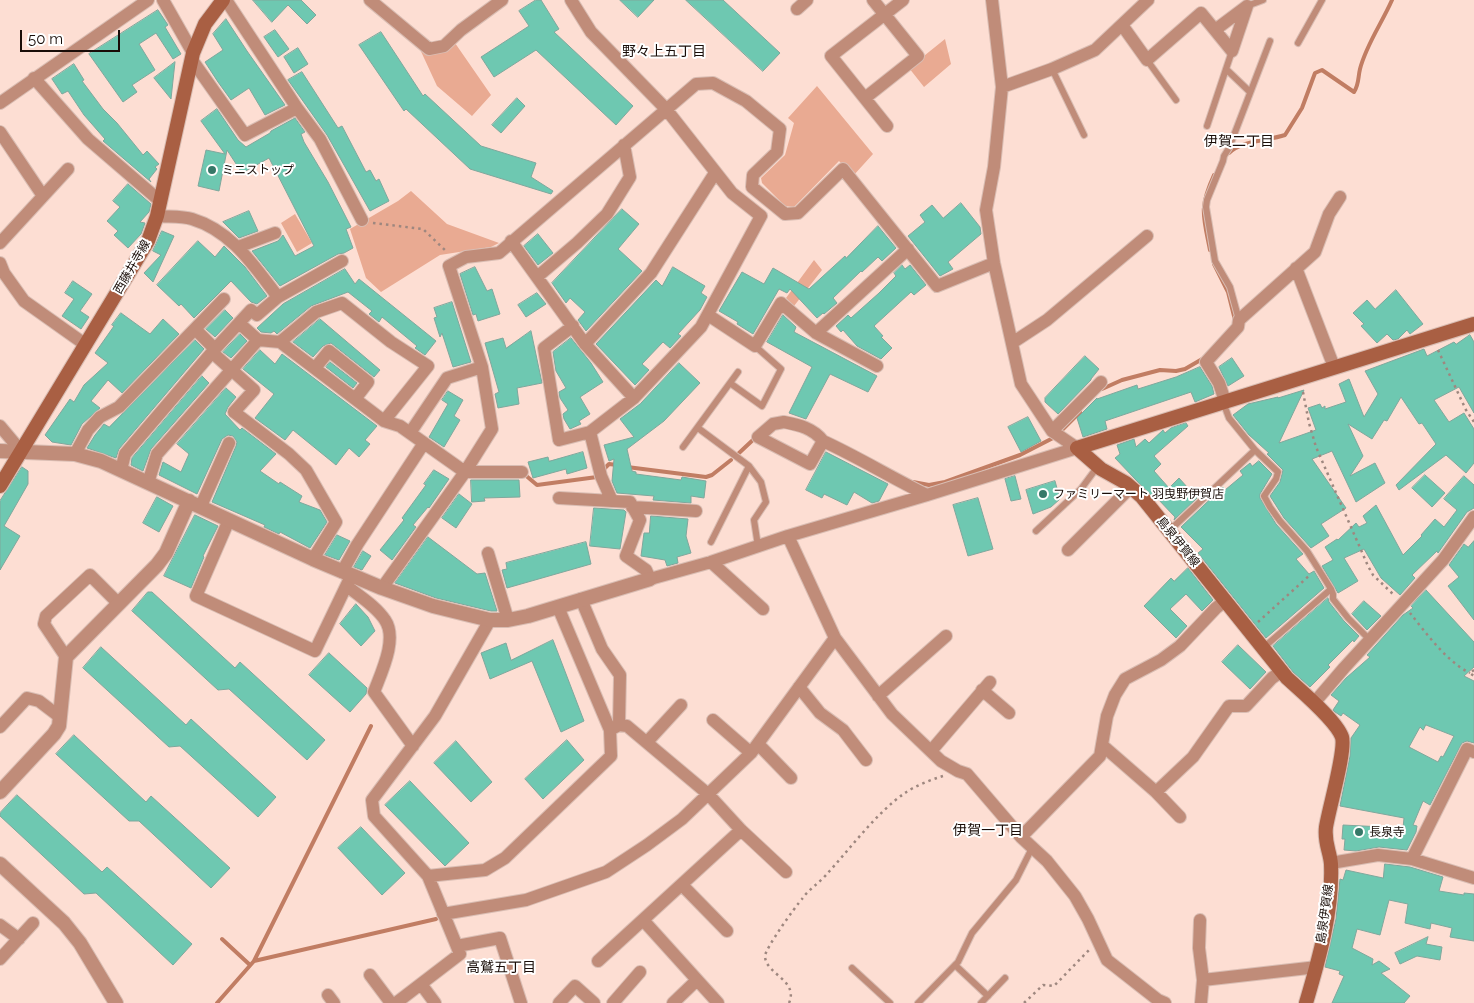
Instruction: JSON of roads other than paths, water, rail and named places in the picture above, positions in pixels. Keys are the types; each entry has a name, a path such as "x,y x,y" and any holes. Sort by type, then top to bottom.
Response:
{"main road":[{"name":"西藤井寺線","path":"0,486 148,241 157,216 193,56 205,24 224,0"},
{"path":"1077,448 1474,324"},
{"name":"島泉伊賀線","path":"1077,448 1098,466 1131,487 1142,497 1282,671 1338,729 1342,738 1342,752 1326,828 1326,845 1331,863 1328,915 1317,967 1306,1003"}],"street":[{"path":"0,103 148,0"},
{"path":"163,0 193,56 245,135 297,108"},
{"path":"224,0 320,139 362,220"},
{"path":"370,0 429,48 444,46 461,30 502,0"},
{"path":"571,0 591,32 666,109 732,193 761,216 702,327 634,398 590,432 559,440 544,348 573,326"},
{"path":"865,98 918,56 873,0"},
{"path":"887,126 831,56 903,0"},
{"path":"992,0 1002,87 994,167 986,210 994,263 1021,384 1052,431 1077,448"},
{"path":"1002,87 1052,69 1095,50 1148,0"},
{"path":"1215,30 1247,6"},
{"path":"1232,51 1247,6"},
{"path":"1122,25 1147,60 1201,13 1232,51"},
{"path":"34,78 88,139 160,201"},
{"path":"382,588 465,472 492,429 482,367 449,266 466,257 499,253 696,84 713,83 746,101 780,128 777,152 753,174 752,187 785,214 798,213 843,169 937,286 994,263"},
{"path":"0,132 43,196"},
{"path":"537,277 577,244 607,214 630,177 624,145"},
{"path":"0,243 68,169"},
{"path":"585,344 651,273 715,173"},
{"path":"1224,401 1219,384 1206,362 1238,327 1239,320 1315,252 1329,214 1340,196"},
{"path":"157,216 191,218 215,228 238,247 278,296"},
{"path":"238,247 275,233"},
{"path":"1012,342 1047,320 1146,236"},
{"path":"511,241 585,344 634,398"},
{"path":"816,332 908,249"},
{"path":"121,470 125,454 214,350 251,310 257,315 278,296 342,260"},
{"path":"1296,268 1334,367"},
{"path":"1,270 24,301 86,345"},
{"path":"75,454 88,430 100,417 119,407 224,299"},
{"path":"280,342 316,312 342,303 391,342 428,366 384,421"},
{"path":"708,315 755,346 782,303 816,332 877,366"},
{"path":"239,323 258,340 280,342 384,421 400,426 465,472 522,472"},
{"path":"195,330 214,350 215,354 254,390 234,412 289,454 306,470 336,522 313,559"},
{"path":"148,483 157,454 258,340"},
{"path":"315,368 329,351 368,382 355,399"},
{"path":"410,433 447,378 482,367"},
{"path":"1052,431 1101,382"},
{"path":"823,441 810,464 758,437 773,424 784,422 800,425 817,434 823,441 927,495"},
{"path":"0,426 21,451"},
{"path":"590,432 601,476 612,501"},
{"path":"0,792 54,734 59,726 66,657 157,565 229,443"},
{"path":"229,520 196,596 315,651 347,578 357,545 424,443"},
{"path":"0,451 75,454 101,460 313,559 347,578 433,606 490,620 508,620 528,616 711,562 788,536 1077,448"},
{"path":"1068,550 1131,487"},
{"path":"559,498 630,502 640,520 626,556 646,570 650,579"},
{"path":"632,507 696,511"},
{"path":"1314,703 1443,560 1474,518"},
{"path":"788,536 835,638 892,714 940,761 967,774 1032,848 1047,861 1075,896 1107,960 1158,1000 1166,1003"},
{"path":"488,552 508,620"},
{"path":"711,562 763,609"},
{"path":"66,657 44,624 46,616 90,575 119,604"},
{"path":"347,578 386,621 389,634 388,656 374,692 413,746"},
{"path":"428,876 485,870 505,858 611,756 620,675 602,649 581,599"},
{"path":"1022,837 1100,756 1107,716 1125,679 1161,660 1180,646 1225,601"},
{"path":"558,607 615,728"},
{"path":"396,1003 460,954 428,876 374,816 372,800 435,716 490,620"},
{"path":"878,696 946,636"},
{"path":"444,914 526,900 606,872 647,845 682,819 755,748 835,638"},
{"path":"1156,792 1193,757 1229,706 1246,706 1272,678 1282,671"},
{"path":"930,751 986,686 1008,713"},
{"path":"799,687 820,713 843,730 866,760"},
{"path":"2,719 27,698 39,701 60,717"},
{"path":"647,742 681,704"},
{"path":"713,720 755,748 791,778"},
{"path":"615,728 627,726 647,742 708,794 741,830 786,872"},
{"path":"1102,745 1156,792 1180,817"},
{"path":"1412,858 1467,749 1474,752"},
{"path":"598,962 741,830"},
{"path":"1331,863 1378,855 1412,858 1474,878"},
{"path":"0,864 64,922 80,943 116,1003"},
{"path":"682,884 726,931"},
{"path":"643,920 718,1003"},
{"path":"1200,920 1199,948 1203,980 1201,1003"},
{"path":"0,960 33,923"},
{"path":"0,925 19,939"},
{"path":"457,946 500,938 521,1003"},
{"path":"1203,980 1317,967"},
{"path":"613,1003 640,972"},
{"path":"370,975 391,1003"},
{"path":"673,1003 697,980"},
{"path":"420,984 435,1003"},
{"path":"559,1003 575,986 594,1003"}],"lane":[{"path":"1247,6 1262,0"},
{"path":"1298,43 1321,0"},
{"path":"1239,320 1230,287 1215,260 1206,207 1207,200 1270,41"},
{"path":"1207,126 1232,51"},
{"path":"1147,60 1176,100"},
{"path":"1052,69 1084,136"},
{"path":"1226,69 1250,92"},
{"path":"730,383 762,406 781,369 755,346"},
{"path":"683,447 738,372"},
{"path":"1224,401 1229,418 1254,450 1278,472 1276,479 1264,496 1270,507 1308,551 1331,589 1333,599 1348,618 1370,640"},
{"path":"698,428 749,466 761,482 766,502 754,520 758,546"},
{"path":"1169,531 1254,450"},
{"path":"711,542 749,466"},
{"path":"1036,531 1081,489 1098,466"},
{"path":"1263,648 1331,589"},
{"path":"918,1003 958,962 972,933 1016,880 1032,848"},
{"path":"955,965 988,996"},
{"path":"852,968 890,1003"},
{"path":"981,1003 1005,978"}],"waterway":[{"path":"1229,153 1248,143 1285,135 1302,108 1315,73 1322,70 1354,92 1366,51 1392,0"},
{"path":"1210,250 1204,220 1204,204 1214,175"},
{"path":"1214,264 1228,292 1235,320"},
{"path":"1102,389 1122,380 1160,370 1176,371 1185,369 1204,358"},
{"path":"1062,430 1080,412"},
{"path":"739,453 755,438"},
{"path":"913,482 929,485 945,482 1020,455 1053,438"},
{"path":"627,467 706,477 712,475 731,460"},
{"path":"604,469 609,464 617,465"},
{"path":"524,474 537,485 597,477"},
{"path":"217,1003 254,961 371,726"},
{"path":"254,961 436,919"},
{"path":"222,939 250,965"}],"place":[{"name":"ミニストップ","path":"212,170"},
{"name":"ファミリーマート 羽曳野伊賀店","path":"1043,494"},
{"name":"長泉寺","path":"1359,832"}],"district":[{"name":"野々上五丁目","path":"664,52"},
{"name":"伊賀二丁目","path":"1239,142"},
{"name":"伊賀一丁目","path":"988,831"},
{"name":"高鷲五丁目","path":"501,968"}]}
